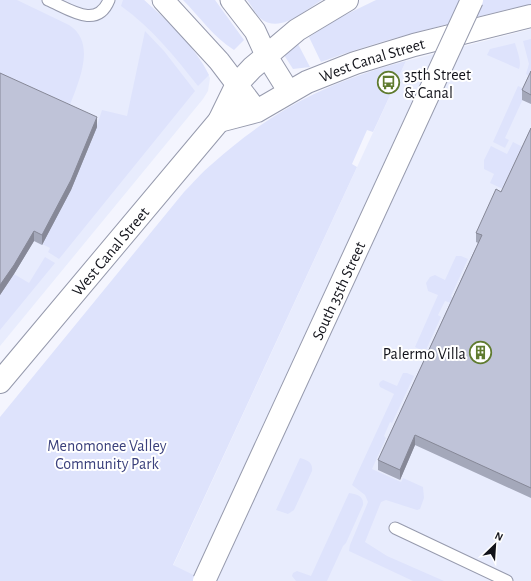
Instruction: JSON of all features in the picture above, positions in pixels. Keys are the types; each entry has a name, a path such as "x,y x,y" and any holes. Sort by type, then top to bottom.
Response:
{"street":[{"path":"163,0 219,61 258,111"},
{"path":"231,0 255,31 266,55 289,92"},
{"name":"West Canal Street","path":"0,382 219,121 237,84 266,55 297,30 347,0"},
{"name":"South 35th Street","path":"204,581 472,0"},
{"name":"West Canal Street","path":"219,121 258,111 289,92 321,76 355,62 531,16"}],"lane":[{"path":"48,0 77,14 89,16 98,15 107,6 109,0"},
{"path":"395,528 507,581"}],"shaded area":[{"path":"0,0 144,0 173,27 203,64 210,78 208,91 203,99 0,346"},
{"path":"531,29 531,581 206,581 173,566 406,61"}],"green space":[{"path":"0,0 17,0 69,25 78,33 83,43 83,66 67,113 0,82"},
{"path":"123,0 144,0 171,25 188,44 203,64 209,75 198,86 172,54 153,34 121,6"},
{"path":"183,0 215,0 244,40 234,50 226,45"},
{"path":"247,0 322,0 300,15 276,24 268,23 260,18"},
{"path":"376,0 531,0 531,4 399,37 321,62 309,37 341,17"},
{"path":"145,31 164,51 195,91 59,259 48,252 50,248 42,244 83,161 102,110 127,116"},
{"path":"531,39 531,77 526,74 529,64 523,41"},
{"path":"515,43 520,59 519,69 487,55 490,49"},
{"path":"298,44 310,67 293,69 284,55"},
{"name":"Menomonee Valley Community Park","path":"406,61 373,132 367,130 352,164 357,167 173,565 206,581 0,581 0,417 184,192 208,167 256,128 302,100 326,88 352,78"},
{"path":"518,86 527,90 505,138 509,140 505,148 493,142"},
{"path":"513,142 523,147 503,189 490,183 494,174 484,169 484,160 491,146 507,154"},
{"path":"456,256 461,256 468,259 451,296 453,298 451,303 445,301 438,315 441,317 425,352 415,347 438,295 428,291 426,283 430,277 435,275 445,280"},
{"path":"45,257 55,263 0,330 0,295 14,274 29,283"},
{"path":"403,373 414,376 392,423 390,422 384,436 386,438 372,469 401,482 403,478 423,487 424,498 420,509 417,510 386,500 381,502 365,542 387,556 444,581 413,581 349,551 350,545 368,502 365,495 352,485 394,394 380,387 379,384 383,380 397,386"},
{"path":"300,458 312,465 312,471 294,510 288,514 276,510"},
{"path":"349,493 359,496 362,499 363,505 327,581 296,581 292,576 293,573 297,571 311,576"}],"building":[{"path":"531,71 531,95 522,90"},
{"path":"0,73 97,117 71,180 42,235 34,231 0,285"},
{"name":"Palermo Villa","path":"531,128 531,488 415,435 400,470 378,460 482,235 476,233 496,189 501,192"}],"place":[{"name":"35th Street & Canal","path":"389,83"},
{"name":"Palermo Villa","path":"481,353"}]}
